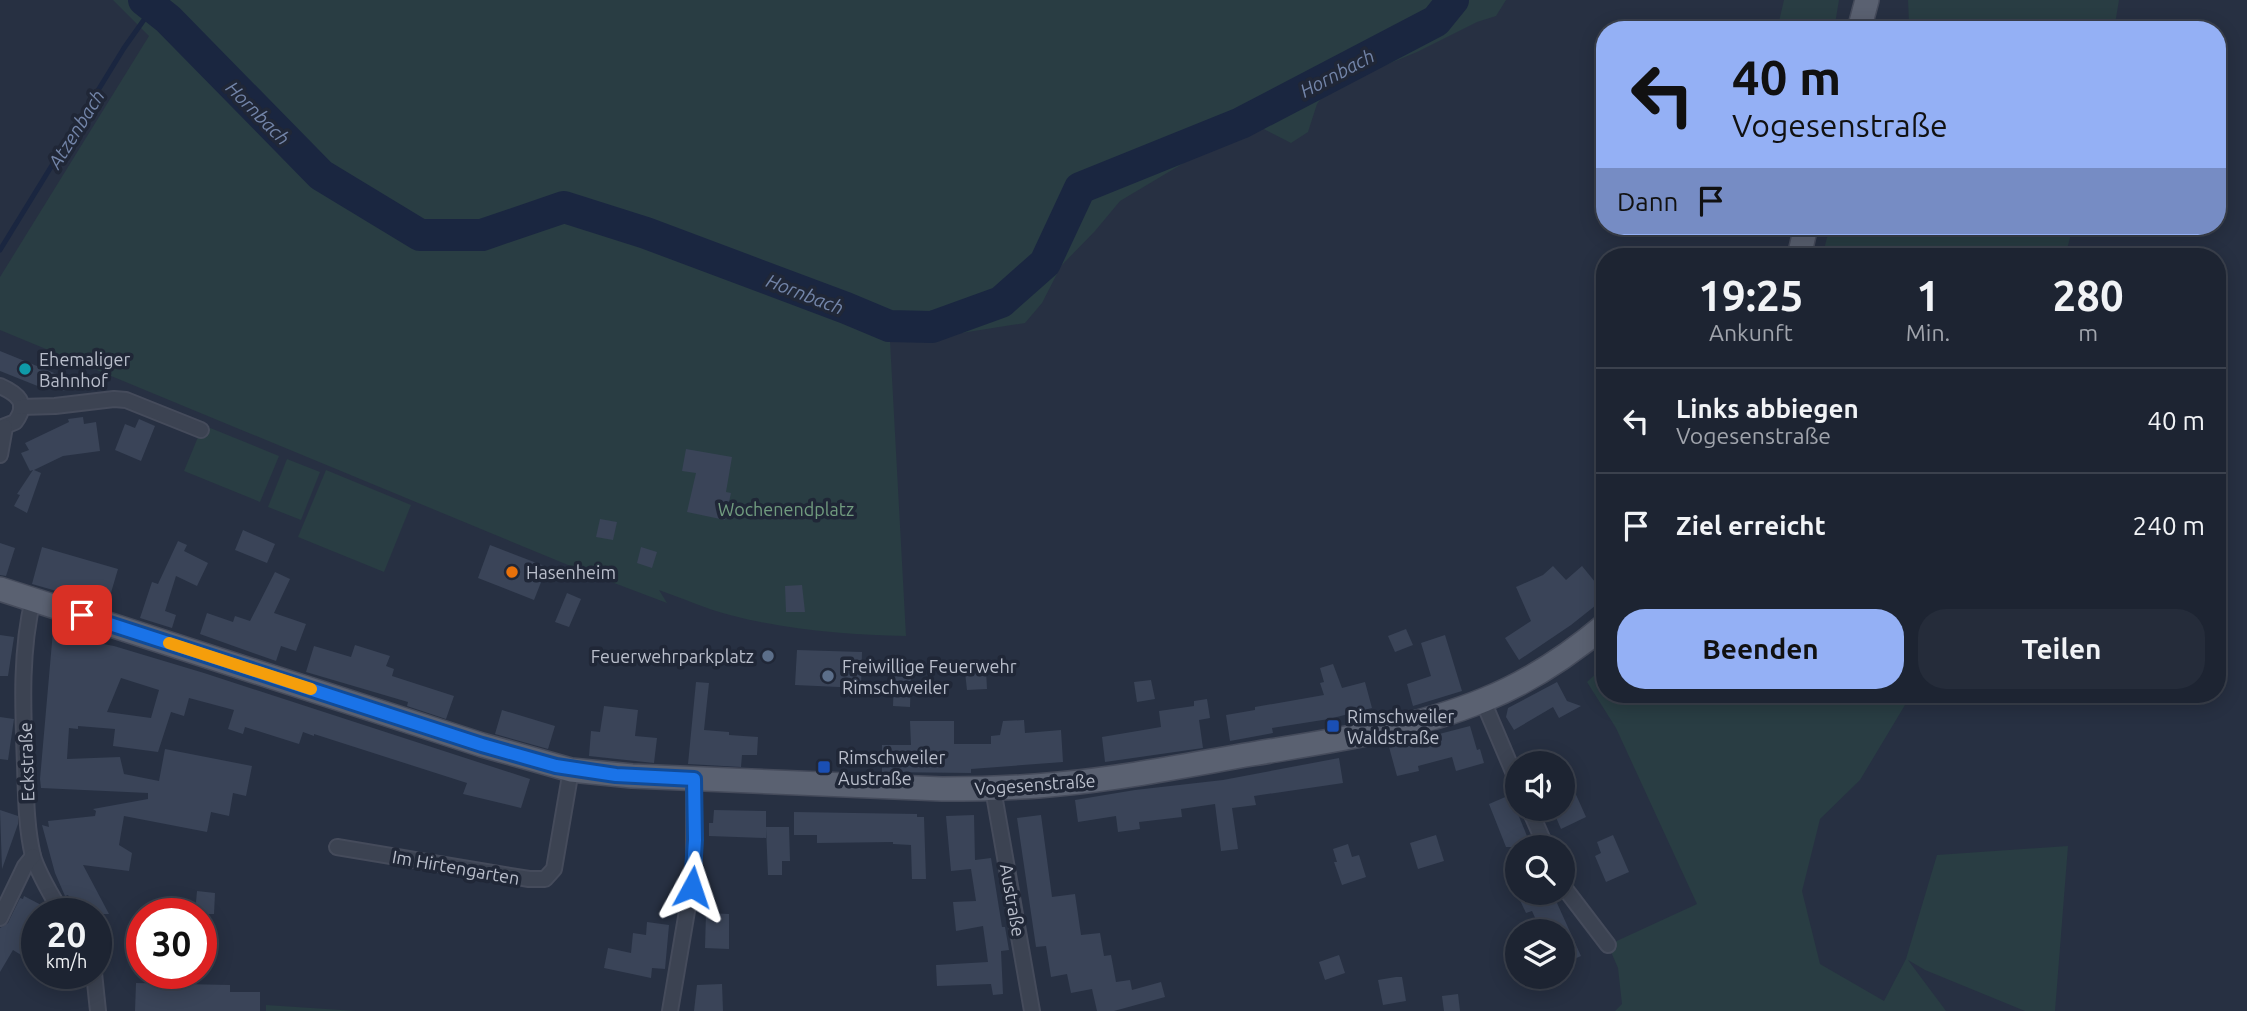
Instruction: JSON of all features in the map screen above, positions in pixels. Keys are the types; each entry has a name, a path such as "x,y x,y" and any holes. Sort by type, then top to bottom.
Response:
{"main road":[{"path":"1861,21 1867,0"},
{"name":"Vogesenstraße","path":"0,589 482,745 572,770 632,776 942,789 993,789 1102,779 1314,744 1417,722 1483,701 1521,683 1559,661 1596,632"}],"street":[{"path":"0,386 19,396 21,407 15,422 2,428 0,454"},
{"path":"21,407 127,400 201,430"},
{"name":"Eckstraße","path":"33,599 26,637 23,723 26,788 33,856 53,898"},
{"path":"1483,701 1505,753"},
{"name":"Im Hirtengarten","path":"337,847 529,879 545,879 554,869 572,770"},
{"path":"670,1011 694,870 694,779"},
{"name":"Austraße","path":"993,789 1032,1011"},
{"path":"0,918 33,856"},
{"path":"1575,902 1608,945"},
{"path":"96,989 98,1011"}],"green space":[{"name":"Wochenendplatz","path":"113,0 1506,0 1496,16 1328,89 1317,104 1308,132 1291,143 1256,125 1219,142 1120,201 1061,266 1042,303 1025,323 930,338 890,341 906,636 840,633 773,624 721,613 659,590 667,603 585,572 0,330 0,277 149,36"},
{"path":"1784,0 1839,0 1836,21 1779,21"},
{"path":"1908,0 2119,0 2116,21 1909,21"},
{"path":"1828,235 2071,235 2067,248 1824,248"},
{"path":"203,425 279,456 260,502 184,471"},
{"path":"287,459 320,472 301,520 268,507"},
{"path":"326,470 411,505 384,572 298,537"},
{"path":"1596,674 1596,696 1587,682"},
{"path":"1600,703 1906,703 1860,780 1820,819 1802,891 1820,964 1884,1001 1906,959 1937,855 2068,846 2055,1011 2025,1011 1925,970 1908,960 1946,1011 1615,1011 1622,1004 1618,968 1608,945 1697,904 1616,728"},
{"path":"266,1005 356,1011 266,1011"}],"building":[{"name":"Ehemaliger Bahnhof","path":"0,351 69,379 64,391 53,386 46,386 45,389 0,371"},
{"path":"83,417 84,424 96,422 100,451 63,456 34,470 41,473 27,513 14,506 20,495 17,494 33,470 30,471 21,453 29,450 25,443 69,422 68,419"},
{"path":"139,419 155,426 141,461 115,450 125,424 135,428"},
{"path":"686,449 732,457 726,492 731,493 725,520 687,512 696,473 682,471"},
{"path":"600,519 617,522 613,540 596,537"},
{"path":"243,530 275,544 267,563 235,550"},
{"path":"178,541 187,545 184,551 208,563 197,586 176,576 165,611 176,615 172,628 140,618 152,582 158,584"},
{"path":"0,543 15,548 6,576 0,575"},
{"name":"Hasenheim","path":"490,545 547,567 534,600 478,578"},
{"path":"42,547 118,569 110,596 90,591 88,600 32,584"},
{"path":"641,547 657,552 652,568 637,563"},
{"path":"1553,566 1566,580 1582,566 1596,583 1596,605 1519,660 1505,638 1531,621 1516,587 1543,575"},
{"path":"275,572 290,579 274,613 306,624 296,651 281,646 276,661 200,634 207,613 233,622 235,616 250,621"},
{"path":"802,585 805,612 786,612 785,586"},
{"path":"567,593 581,599 569,627 555,622"},
{"path":"1406,629 1413,645 1395,652 1388,636"},
{"path":"53,631 72,632 71,638 114,646 204,673 530,779 521,808 463,794 467,783 314,734 303,732 299,744 245,727 243,734 228,729 234,710 189,698 184,716 171,712 158,752 113,746 115,729 78,726 78,729 69,728 67,759 120,757 124,774 159,781 165,749 252,766 246,796 233,793 229,816 211,812 207,832 124,816 119,845 132,853 129,871 83,865 101,898 65,896 55,873 42,825 49,827 48,821 95,816 96,811 93,809 148,799 148,793 41,788","holes":["121,678 159,690 151,718 107,712"]},
{"path":"0,635 14,637 8,676 0,676"},
{"path":"1445,635 1462,691 1413,706 1407,684 1431,676 1421,643"},
{"path":"355,645 390,656 386,666 394,669 392,676 454,696 446,719 407,706 408,702 306,672 314,646 351,657"},
{"name":"Freiwillige Feuerwehr Rimschweiler","path":"797,650 862,652 861,688 795,685"},
{"path":"1333,664 1342,688 1365,682 1372,708 1329,719 1272,728 1273,733 1230,741 1226,715 1324,695 1320,683 1324,682 1320,668"},
{"path":"986,671 987,689 967,690 965,672"},
{"path":"894,676 911,677 910,707 893,706"},
{"path":"1151,680 1155,699 1137,702 1134,682"},
{"path":"696,682 709,683 704,730 758,737 757,755 742,755 741,767 688,764"},
{"path":"1557,682 1567,701 1581,706 1559,718 1553,707 1514,730 1506,717 1508,708"},
{"path":"1207,699 1210,718 1199,720 1203,748 1105,762 1102,737 1161,727 1159,711 1194,706 1194,701"},
{"path":"604,706 638,710 635,736 657,738 654,763 589,756 591,731 600,732"},
{"path":"502,710 555,726 548,749 495,734"},
{"path":"0,717 14,719 8,760 0,759"},
{"path":"1024,720 1025,733 1061,730 1063,762 971,769 971,773 882,772 882,745 911,745 910,721 954,721 954,744 991,744 991,736 1000,735 1003,721"},
{"path":"1470,726 1484,763 1456,771 1452,757 1418,766 1419,771 1397,776 1389,747"},
{"path":"1339,758 1343,783 1254,796 1256,805 1232,808 1238,849 1221,851 1215,804 1181,809 1182,817 1139,822 1140,829 1118,832 1116,816 1078,822 1075,800 1223,780"},
{"path":"1575,792 1586,817 1561,829 1558,821 1575,821"},
{"path":"1505,797 1505,821 1520,821 1526,835 1505,835 1505,844 1489,804"},
{"path":"0,810 18,816 18,824 2,869"},
{"path":"714,810 766,811 766,838 709,836 709,823 713,823"},
{"path":"794,812 917,814 917,817 924,817 926,879 912,879 911,845 893,842 817,843 817,835 794,835"},
{"path":"974,815 975,860 991,858 1002,927 1005,927 1009,950 1001,951 1003,994 993,995 991,984 937,986 936,965 988,962 983,926 956,931 953,902 976,901 971,869 951,871 946,816"},
{"path":"1041,815 1052,897 1075,894 1081,935 1100,933 1104,956 1111,955 1116,982 1130,980 1132,990 1161,982 1165,997 1114,1011 1097,1011 1092,989 1071,993 1067,974 1051,977 1046,946 1036,947 1017,818"},
{"path":"766,827 789,827 790,861 782,861 782,875 768,875"},
{"path":"1436,835 1444,861 1418,869 1410,843"},
{"path":"1613,835 1629,872 1606,882 1595,856 1601,853 1597,842"},
{"path":"1348,844 1352,857 1359,855 1366,877 1342,885 1334,862 1337,862 1333,849"},
{"path":"197,891 215,893 215,898 196,898"},
{"path":"20,898 21,955 13,950 0,972 0,928 8,923"},
{"path":"1522,905 1558,905 1564,919 1536,919 1532,911 1526,913"},
{"path":"706,913 729,914 729,949 705,948"},
{"path":"647,922 669,925 665,969 652,968 651,978 604,968 608,948 631,953 633,933 646,935"},
{"path":"1575,943 1581,956 1575,959"},
{"path":"1339,955 1345,973 1325,980 1319,962"},
{"path":"1402,977 1406,1001 1383,1005 1378,980"},
{"path":"722,984 723,1011 694,1011 697,985"},
{"path":"217,985 230,985 230,992 260,992 260,1011 135,1011 136,989 217,989"},
{"path":"1458,994 1460,1011 1444,1011 1442,996"}],"waterway":[{"name":"Hornbach","path":"144,0 168,19 321,175 420,235 482,235 564,207 646,233 889,326 932,327 1001,302 1045,263 1080,188 1241,123 1436,21 1453,0"},
{"name":"Atzenbach","path":"0,250 124,48 153,7"}],"slow traffic":[{"path":"169,643 311,689"}],"place":[{"name":"Ehemaliger Bahnhof","path":"25,369"},
{"name":"Hasenheim","path":"512,572"},
{"name":"Feuerwehrparkplatz","path":"768,656"},
{"name":"Freiwillige Feuerwehr Rimschweiler","path":"828,676"},
{"name":"Rimschweiler Waldstraße","path":"1333,726"},
{"name":"Rimschweiler Austraße","path":"824,767"}],"route":[{"path":"82,615 482,745 556,766 616,775 694,779 695,840 692,887"}]}
